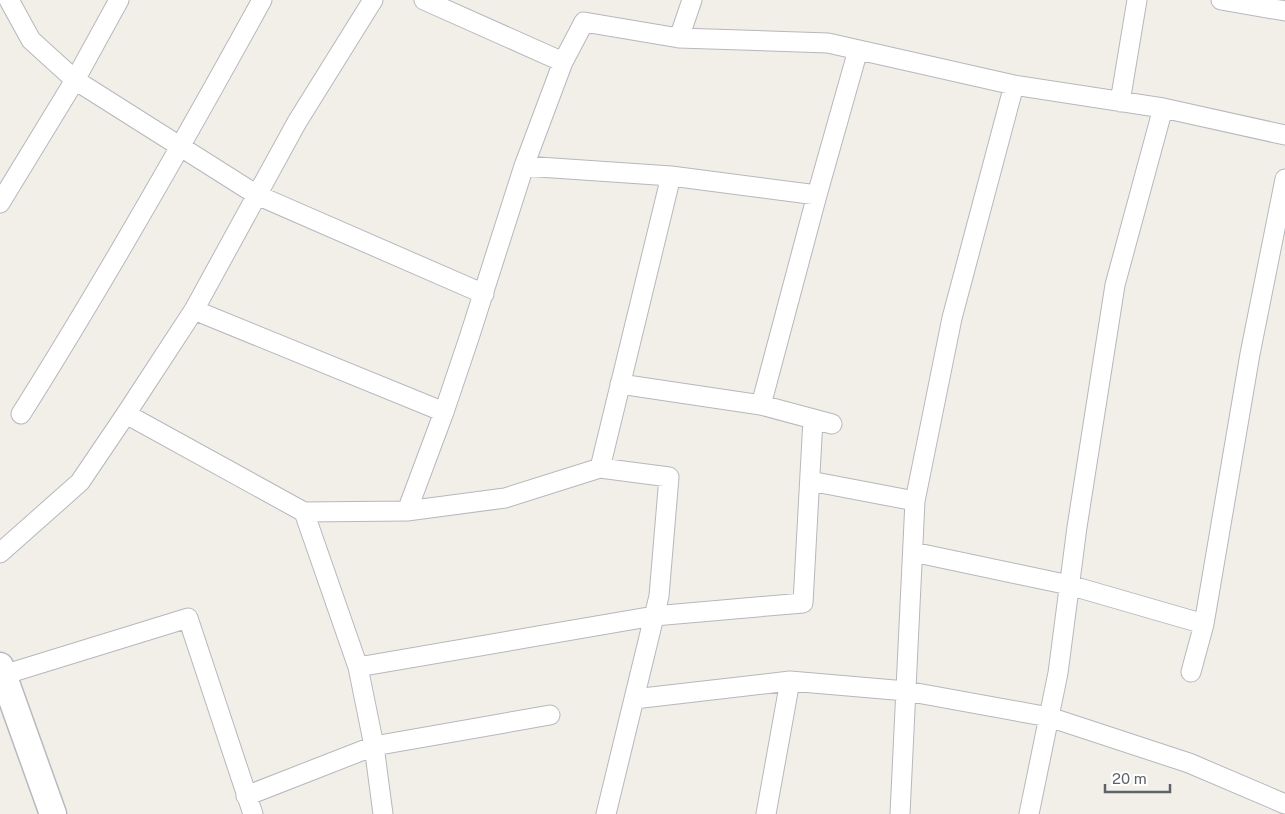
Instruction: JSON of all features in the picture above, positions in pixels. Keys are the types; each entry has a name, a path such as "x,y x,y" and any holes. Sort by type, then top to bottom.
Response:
{"main road":[{"path":"2,671 53,814"}],"street":[{"path":"9,0 31,40 75,80 257,195 484,294"},
{"path":"0,203 75,80 120,0"},
{"path":"21,414 77,325 181,146 262,0"},
{"path":"0,553 80,482 126,414 194,310 297,122 373,0"},
{"path":"424,0 562,62"},
{"path":"679,38 692,0"},
{"path":"1120,102 1136,0"},
{"path":"1221,0 1285,11"},
{"path":"407,511 444,412 484,294 524,166 562,62 584,22 679,38 828,43 1014,85 1163,108 1285,135"},
{"path":"762,405 816,195 858,50"},
{"path":"900,814 915,501 952,318 1014,85"},
{"path":"1029,814 1058,673 1069,585 1114,285 1163,108"},
{"path":"524,166 671,176 816,195"},
{"path":"600,468 671,176"},
{"path":"1191,672 1204,624 1250,354 1285,180"},
{"path":"194,310 444,412"},
{"path":"620,384 762,405 832,424"},
{"path":"126,414 304,512 407,511 505,498 600,468 669,477 659,596 606,814"},
{"path":"358,667 654,616 803,603 813,419"},
{"path":"810,481 915,501"},
{"path":"304,512 358,667 374,746 382,814"},
{"path":"913,552 1069,585 1204,624"},
{"path":"2,671 188,618 253,814"},
{"path":"634,699 790,681 906,691 1049,716 1189,763 1285,804"},
{"path":"766,814 790,681"},
{"path":"246,796 374,746 550,715"}]}
